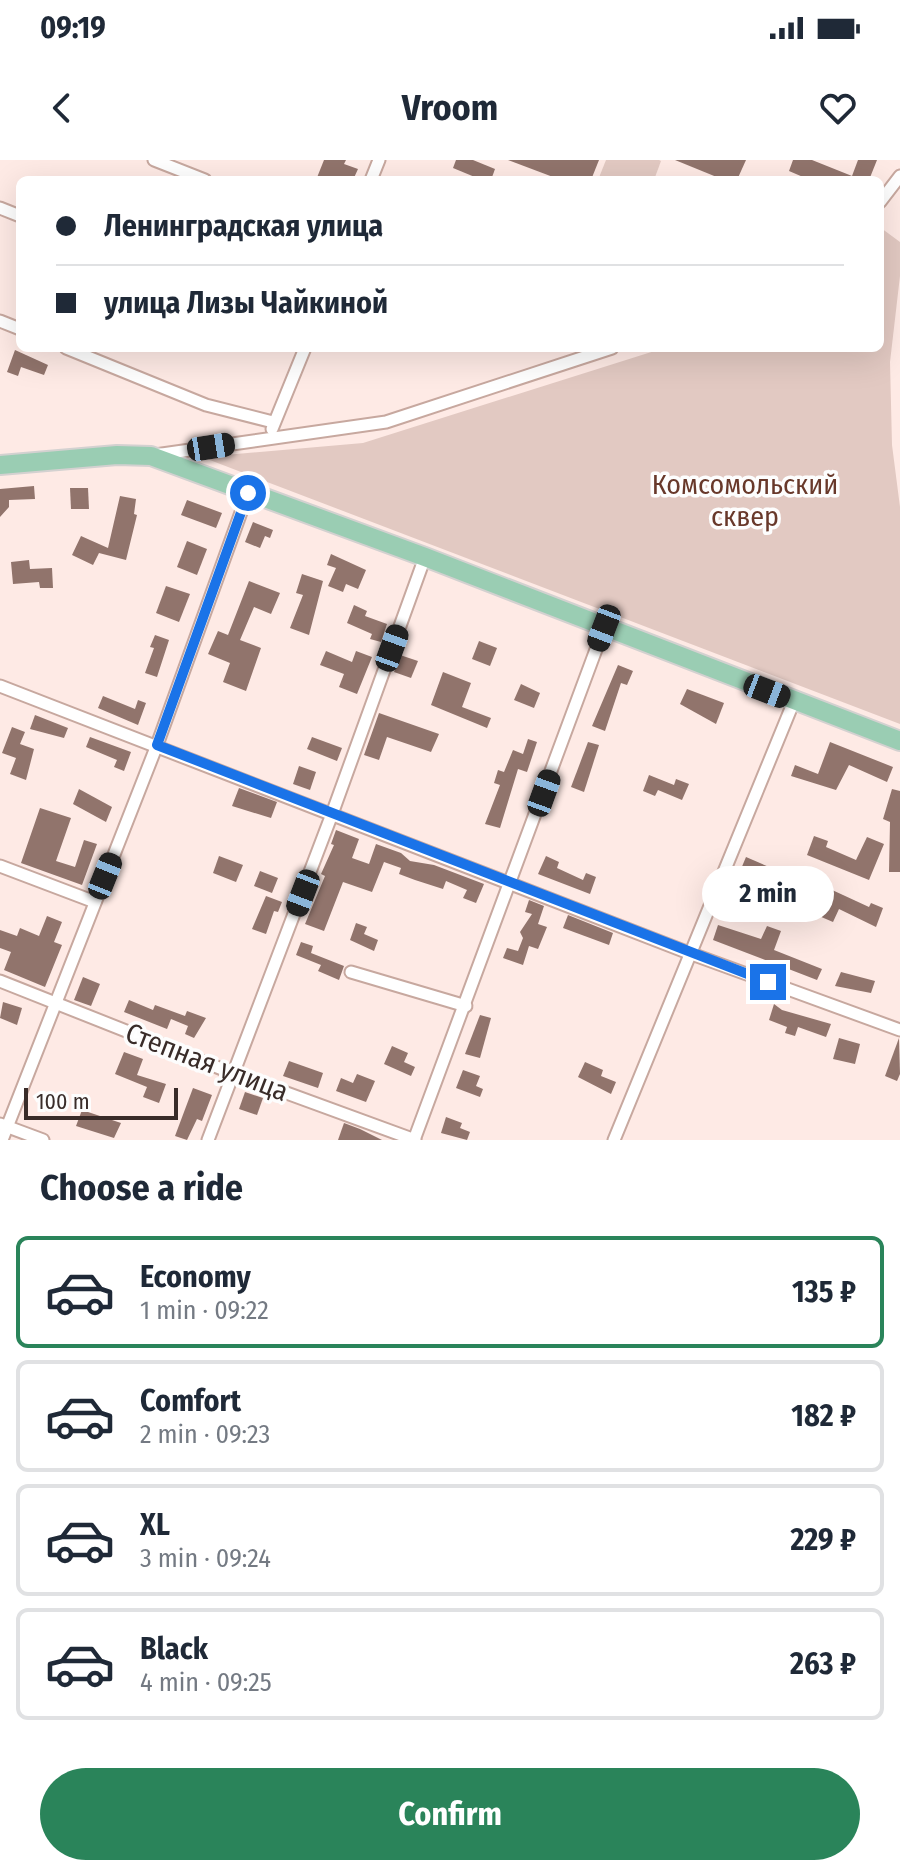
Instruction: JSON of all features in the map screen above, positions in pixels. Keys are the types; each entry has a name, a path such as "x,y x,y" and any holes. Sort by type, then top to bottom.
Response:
{"main road":[{"path":"0,465 117,455 151,456 425,557 900,741"}],"street":[{"path":"154,160 195,176"},
{"path":"884,197 900,176"},
{"path":"76,352 206,405 273,422"},
{"path":"271,437 273,422 303,352"},
{"path":"151,456 360,427 413,415 600,352"},
{"path":"2,1140 4,1125 157,745 248,493"},
{"path":"208,1140 332,814 425,557"},
{"path":"415,1140 604,628"},
{"path":"0,686 689,953 900,1030"},
{"path":"614,1140 794,701"},
{"path":"0,866 95,902"},
{"path":"351,972 466,1006"},
{"name":"Степная улица","path":"0,981 232,1073 415,1140"},
{"path":"4,1125 43,1140"}],"green space":[{"path":"606,160 661,161 655,176 600,176"},
{"name":"Комсомольский сквер","path":"884,230 900,242 900,276 890,362 892,445 900,507 900,724 202,457 363,443 651,352 884,352"}],"building":[{"path":"324,160 346,160 344,164 358,169 355,176 318,176"},
{"path":"456,160 473,160 495,169 492,176 472,176 453,168"},
{"path":"508,160 599,160 593,176 550,176"},
{"path":"675,160 746,160 739,176 714,176"},
{"path":"793,160 812,160 852,176 801,176 789,171"},
{"path":"858,160 877,160 871,176 852,176"},
{"path":"15,350 48,365 44,375 21,367 18,376 7,372"},
{"path":"34,486 35,499 9,500 9,507 0,517 0,489"},
{"path":"70,488 88,488 89,509 71,509"},
{"path":"120,496 136,499 134,514 137,515 126,560 99,553 93,565 72,555 81,536 108,548"},
{"path":"187,500 222,513 216,528 181,515"},
{"path":"253,522 273,530 270,538 265,536 260,548 245,542"},
{"path":"187,541 207,549 197,575 177,567"},
{"path":"331,554 366,570 358,589 346,584 343,592 328,586 336,568 327,565"},
{"path":"29,560 30,569 52,568 53,588 40,588 39,582 13,584 11,562"},
{"path":"302,574 323,581 309,635 290,628 303,595 296,593"},
{"path":"249,581 280,593 271,614 254,607 240,640 261,648 246,691 223,682 230,663 208,654 218,631 228,635"},
{"path":"166,586 190,594 179,622 156,613"},
{"path":"354,605 367,611 365,616 387,624 381,642 370,639 372,634 347,623"},
{"path":"155,635 169,640 157,677 145,673"},
{"path":"479,641 497,648 490,666 472,659"},
{"path":"326,651 352,662 356,651 372,657 357,694 339,687 344,674 320,665"},
{"path":"400,655 418,661 411,678 394,672"},
{"path":"618,665 633,671 627,685 621,683 605,731 592,726"},
{"path":"443,672 471,683 462,707 491,718 487,728 431,705"},
{"path":"521,684 540,693 534,708 514,700"},
{"path":"687,689 724,703 716,724 680,704"},
{"path":"103,696 135,709 138,700 146,703 138,725 98,708"},
{"path":"379,713 439,734 431,752 387,737 379,760 364,755"},
{"path":"35,715 68,728 64,738 30,729"},
{"path":"12,727 25,732 20,744 34,749 26,780 10,774 16,758 2,753"},
{"path":"90,737 131,752 124,771 114,767 117,760 86,747"},
{"path":"312,737 342,748 337,761 307,749"},
{"path":"528,739 537,742 527,772 518,769 500,828 485,824 500,785 494,783 498,770 504,772 513,750 523,754"},
{"path":"588,742 599,745 584,792 571,787"},
{"path":"830,742 893,767 887,782 849,765 836,790 791,776 795,765 818,774"},
{"path":"299,766 316,772 310,790 293,784"},
{"path":"649,775 674,785 676,779 689,784 682,800 658,790 655,796 643,791"},
{"path":"239,788 277,802 271,818 232,806"},
{"path":"79,789 112,807 106,822 73,804"},
{"path":"892,789 900,791 900,872 889,872 890,822 883,819"},
{"path":"40,808 71,818 56,861 75,867 84,840 97,844 82,885 21,863"},
{"path":"336,830 359,839 352,858 369,864 376,844 401,853 410,861 434,865 484,884 476,903 463,898 467,890 446,881 443,889 415,880 399,874 401,868 384,862 372,892 343,882 324,931 305,924 325,876 321,874 334,845 331,844"},
{"path":"814,836 828,841 826,847 856,860 867,837 884,844 869,880 807,855"},
{"path":"219,856 243,865 236,882 213,873"},
{"path":"546,856 559,862 557,868 583,880 586,873 596,877 590,894 538,874"},
{"path":"746,857 790,876 778,904 747,891 738,912 725,907"},
{"path":"260,871 278,878 272,893 254,886"},
{"path":"830,889 869,907 871,903 883,908 876,927 839,909 833,922 819,916"},
{"path":"266,896 282,902 278,912 274,911 266,934 252,929"},
{"path":"529,900 544,906 538,924 547,927 538,949 529,946 523,965 503,958 507,948 518,951 523,938 520,932 532,914 525,912"},
{"path":"568,915 613,933 609,945 563,928"},
{"path":"47,916 62,922 54,942 62,945 45,987 4,970 11,952 0,948 0,930 17,936 20,928 39,936"},
{"path":"356,923 367,927 364,934 378,940 374,951 350,940"},
{"path":"718,925 761,939 767,926 781,931 774,950 822,969 817,980 713,940"},
{"path":"301,942 313,946 311,953 344,966 339,980 318,971 321,965 296,955"},
{"path":"841,972 875,981 871,993 835,986"},
{"path":"83,977 100,984 91,1006 74,1000"},
{"path":"129,1000 153,1010 155,1005 185,1016 187,1011 206,1018 194,1038 185,1034 188,1026 171,1019 167,1029 124,1012"},
{"path":"3,1002 22,1008 17,1025 0,1018"},
{"path":"774,1004 782,1010 831,1024 826,1037 798,1027 795,1036 785,1033 787,1027 769,1020"},
{"path":"480,1015 491,1018 480,1058 465,1054"},
{"path":"839,1038 860,1044 855,1064 833,1059"},
{"path":"899,1038 900,1074 897,1081 885,1076"},
{"path":"392,1046 408,1053 404,1062 415,1067 411,1076 384,1064"},
{"path":"124,1052 143,1059 137,1075 166,1084 159,1103 143,1097 147,1087 115,1074"},
{"path":"289,1061 323,1073 318,1088 283,1076"},
{"path":"585,1062 603,1070 601,1076 616,1082 611,1094 578,1077"},
{"path":"463,1070 480,1076 476,1086 483,1089 480,1097 456,1088"},
{"path":"357,1074 375,1081 366,1102 336,1091 341,1078 353,1083"},
{"path":"193,1088 212,1095 202,1121 197,1119 187,1140 175,1136"},
{"path":"245,1092 263,1098 257,1115 239,1109"},
{"path":"82,1110 121,1123 114,1138 76,1126"},
{"path":"446,1117 462,1123 460,1128 470,1132 467,1140 441,1133"},
{"path":"344,1123 360,1129 382,1140 338,1140"}],"route":[{"path":"248,493 157,745 768,982"}]}
